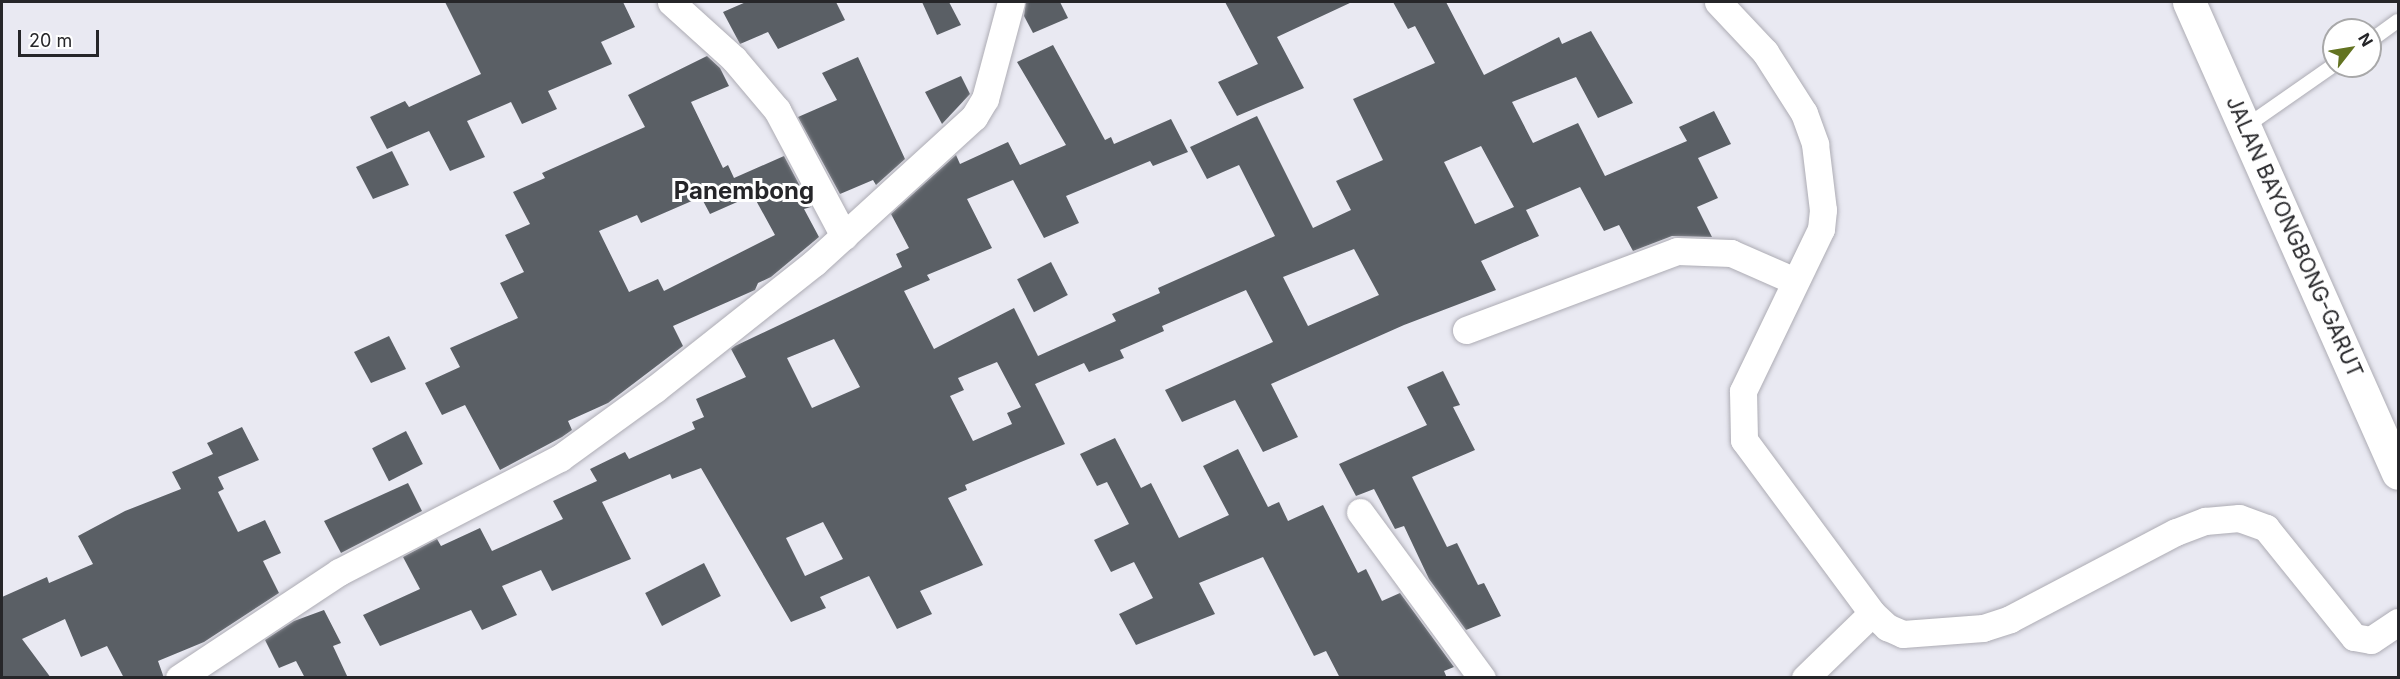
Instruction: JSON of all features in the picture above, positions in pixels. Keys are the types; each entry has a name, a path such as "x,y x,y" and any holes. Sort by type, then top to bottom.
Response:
{"main road":[{"name":"JALAN BAYONGBONG-GARUT","path":"2189,2 2398,473"}],"street":[{"path":"671,2 734,58 766,94 844,236"},
{"path":"179,678 339,572 560,458 655,389 844,236 974,117 985,99 1011,2"},
{"path":"1719,2 1765,52 1804,113 1815,144 1823,210 1821,229 1793,280 1743,391 1744,440 1862,623 1887,627 1903,634 1983,628 2010,619 2176,532 2205,520 2239,518 2266,528 2354,637 2371,640 2398,622"},
{"path":"1466,330 1677,251 1731,253 1793,280"},
{"path":"1360,512 1482,678"},
{"path":"1805,678 1862,623"}],"lane":[{"path":"2382,32 2398,21"},
{"path":"2245,127 2322,73"}],"building":[{"path":"445,2 623,2 635,27 601,42 612,64 548,91 557,109 522,124 511,102 467,121 485,157 450,171 429,131 387,149 370,117 405,101 409,107 481,74"},
{"path":"746,2 836,2 845,20 778,49 768,32 740,44 723,12"},
{"path":"922,2 949,2 961,25 937,35"},
{"path":"1026,2 1060,2 1068,18 1033,33 1024,16"},
{"path":"1225,2 1352,2 1277,37 1304,88 1237,116 1218,82 1258,64"},
{"path":"1393,2 1446,2 1484,75 1559,37 1562,44 1591,31 1633,103 1598,118 1576,77 1512,102 1533,143 1578,123 1605,176 1687,141 1679,127 1714,111 1731,144 1698,158 1718,198 1697,207 1712,237 1672,236 1633,251 1619,225 1604,231 1580,187 1526,210 1539,236 1481,261 1496,290 1404,325 1271,384 1298,437 1263,452 1235,400 1182,422 1165,390 1273,342 1246,290 1162,326 1164,331 1120,350 1124,358 1089,372 1084,363 1035,384 1065,444 965,485 967,490 948,498 983,565 920,591 932,614 897,629 869,576 820,597 826,608 791,622 701,468 672,479 670,474 602,502 631,559 552,591 541,570 502,586 517,615 482,630 471,610 380,646 363,615 420,589 403,557 437,539 441,546 480,528 492,551 563,519 553,501 597,481 590,469 625,452 629,459 695,429 692,422 704,417 696,399 746,377 731,349 735,346 902,267 896,254 909,248 891,214 956,155 960,164 1008,142 1020,165 1066,145 1017,62 1053,45 1105,140 1111,137 1114,144 1171,119 1188,152 1153,166 1150,161 1066,196 1079,223 1044,238 1013,180 967,199 992,248 927,275 930,280 904,291 934,349 1014,308 1038,356 1116,321 1112,314 1160,293 1158,288 1275,236 1239,165 1207,179 1190,147 1257,116 1313,228 1351,210 1336,181 1383,160 1353,99 1435,63 1415,26 1408,29","holes":["1481,146 1514,207 1475,224 1444,162","1354,249 1379,295 1308,326 1283,277","834,339 860,387 812,408 787,358","997,362 1021,407 1007,413 1012,424 973,441 950,396 964,390 958,378","823,522 843,559 805,576 786,538"]},
{"path":"707,56 720,68 729,86 691,102 723,168 728,165 734,178 784,156 811,207 804,209 819,237 771,277 758,283 755,290 673,326 683,346 608,403 568,421 572,430 562,437 500,470 465,405 442,415 425,383 460,367 450,348 518,318 500,283 524,272 505,235 530,224 513,192 545,178 542,173 645,127 628,95","holes":["753,195 775,235 664,291 658,279 629,292 599,231 637,215 641,223 701,197 710,214"]},
{"path":"858,57 905,159 876,185 873,180 840,194 798,117 837,100 822,73"},
{"path":"961,76 970,94 942,124 925,92"},
{"path":"392,151 409,185 373,199 356,167"},
{"path":"1051,262 1068,295 1034,312 1017,279"},
{"path":"389,336 406,369 371,383 354,352"},
{"path":"1443,371 1460,405 1453,407 1475,450 1412,477 1447,547 1457,543 1478,585 1484,583 1501,616 1466,630 1429,579 1404,526 1395,529 1374,489 1356,496 1339,464 1427,425 1407,387"},
{"path":"242,427 259,460 218,477 224,489 218,492 238,532 265,520 281,553 263,561 279,593 204,642 158,661 164,678 124,678 107,646 81,657 65,619 22,639 51,678 2,678 2,597 47,577 49,583 93,564 78,536 125,511 181,489 172,472 213,454 207,443"},
{"path":"406,431 423,464 389,481 372,448"},
{"path":"1115,438 1141,488 1151,483 1179,538 1229,515 1203,466 1238,449 1268,507 1279,502 1288,521 1323,505 1358,573 1366,569 1382,601 1400,593 1454,667 1444,671 1447,678 1340,678 1326,651 1314,656 1263,557 1199,583 1215,614 1136,645 1119,614 1153,598 1134,562 1111,572 1094,540 1129,524 1107,482 1097,486 1080,454"},
{"path":"408,483 422,511 341,553 324,521"},
{"path":"704,563 721,596 662,626 645,593"},
{"path":"324,610 341,643 333,646 348,678 305,678 296,661 279,668 265,640 294,621"}],"district":[{"name":"Panembong","path":"744,191"}]}
